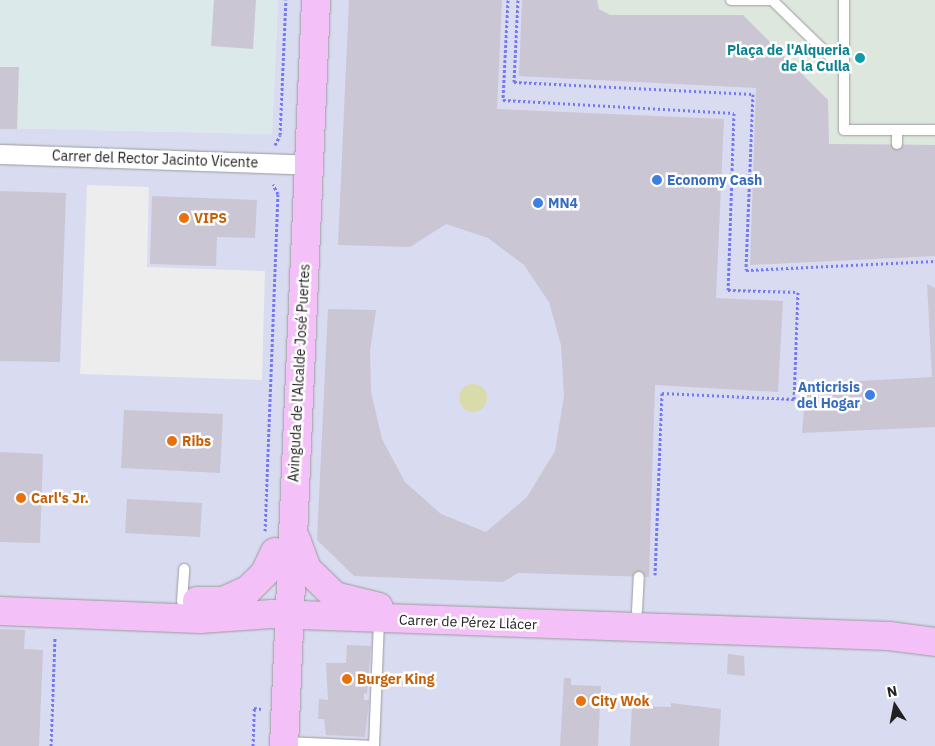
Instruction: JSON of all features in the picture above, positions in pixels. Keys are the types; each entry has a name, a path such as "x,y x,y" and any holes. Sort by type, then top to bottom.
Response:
{"street":[{"name":"Avinguda de l'Alcalde José Puertes","path":"281,615 270,544 292,164 299,0"},
{"name":"Avinguda de l'Alcalde José Puertes","path":"279,745 281,615 292,528 292,164 316,0"},
{"name":"Carrer del Rector Jacinto Vicente","path":"0,154 292,164"},
{"name":"Carrer de Pérez Llácer","path":"292,528 307,569 335,596 378,607 638,611 935,624"},
{"path":"0,594 223,601 236,597 262,577 270,544"},
{"name":"Carrer de Pérez Llácer","path":"0,610 200,619 281,615 889,636 935,642"}],"lane":[{"path":"731,0 772,0 844,70"},
{"path":"844,0 844,130 935,130"},
{"path":"897,130 897,144"},
{"path":"182,601 184,569"},
{"path":"638,611 639,576"},
{"path":"279,745 374,746 379,619"}],"path":[{"path":"270,544 278,194 273,186 292,164 275,143 280,135 286,0"},
{"path":"508,0 503,100 734,113 728,290 798,292 794,399 662,393 655,581"},
{"path":"518,0 514,82 752,94 746,270 935,261"},
{"path":"51,746 56,628"},
{"path":"253,746 254,708"}],"shaded area":[{"path":"0,0 278,0 272,134 0,128"},
{"path":"278,0 935,0 935,746 0,746 0,128 272,134"},
{"name":"Plaça de l'Alqueria de la Culla","path":"597,0 935,0 935,145 829,144 828,100 743,15 610,15 599,9"},
{"path":"87,185 149,187 147,267 265,271 262,380 80,374"},
{"path":"473,384 483,388 487,398 483,408 473,412 463,408 459,398 463,388"}],"building":[{"path":"214,0 256,0 253,49 211,46"},
{"path":"349,0 502,0 497,109 724,119 716,298 783,301 778,392 655,385 649,577 518,573 503,582 354,576 317,540 328,309 376,310 370,351 371,392 382,439 405,482 441,514 486,532 527,497 555,451 564,396 561,345 549,302 524,265 488,238 446,224 410,247 338,245"},
{"path":"522,0 597,0 599,9 610,15 743,15 828,100 829,144 935,145 935,256 750,265 756,88 519,76"},
{"path":"0,67 19,67 17,129 0,129"},
{"path":"0,191 66,193 60,362 0,361"},
{"name":"VIPS","path":"152,196 257,200 255,238 217,237 216,266 150,264"},
{"name":"Anticrisis del Hogar","path":"927,284 935,288 935,427 802,433 806,384 932,377"},
{"name":"Ribs","path":"124,410 223,414 220,473 121,468"},
{"name":"Carl's Jr.","path":"0,452 43,454 40,543 0,542"},
{"path":"127,499 202,503 200,537 125,533"},
{"path":"0,629 25,630 24,649 43,650 39,746 0,746"},
{"name":"Burger King","path":"347,645 371,646 367,694 364,693 364,700 369,700 365,737 326,735 324,719 318,719 319,699 328,700 326,663 346,663"},
{"path":"728,654 744,656 745,676 727,674"},
{"name":"City Wok","path":"564,678 571,678 571,685 601,686 598,746 560,746"},
{"path":"671,703 721,709 719,746 630,746 632,706 671,707"}],"place":[{"name":"Plaça de l'Alqueria de la Culla","path":"860,58"},
{"name":"Economy Cash","path":"657,180"},
{"name":"MN4","path":"538,203"},
{"name":"VIPS","path":"184,218"},
{"name":"Anticrisis del Hogar","path":"870,395"},
{"name":"Ribs","path":"172,441"},
{"name":"Carl's Jr.","path":"21,498"},
{"name":"Burger King","path":"347,679"},
{"name":"City Wok","path":"581,701"}]}
